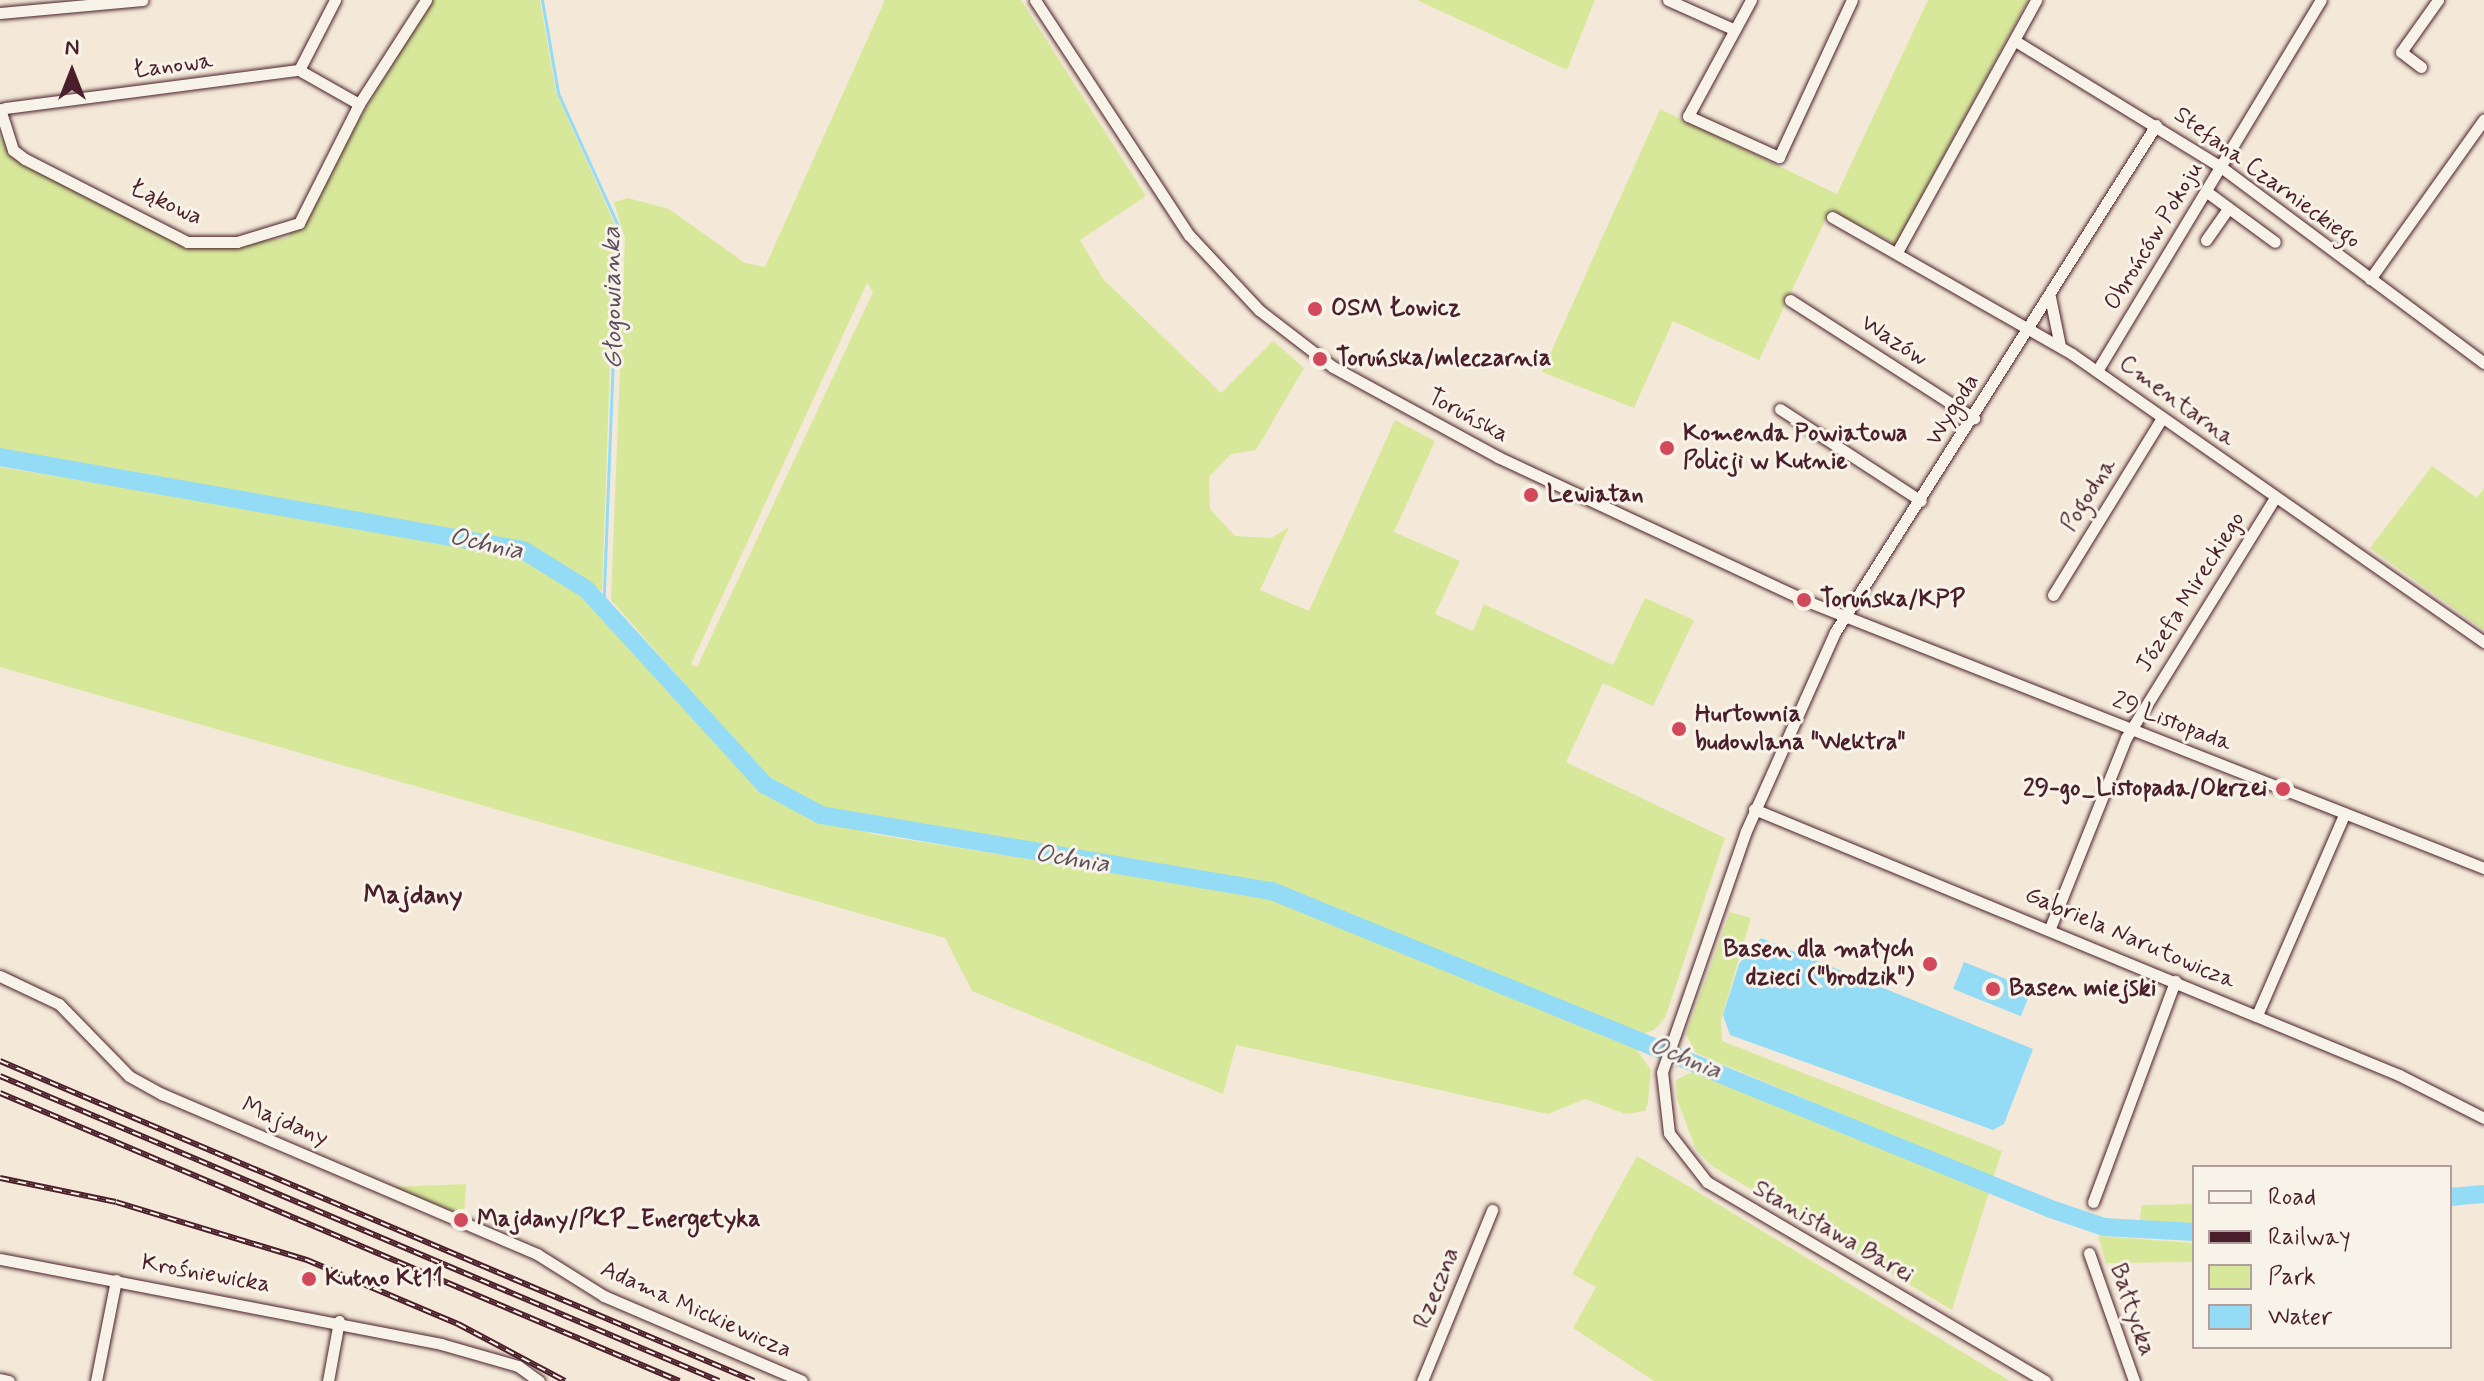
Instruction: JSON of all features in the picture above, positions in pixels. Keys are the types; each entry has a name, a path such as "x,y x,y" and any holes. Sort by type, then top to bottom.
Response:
{"street":[{"path":"0,13 142,0"},
{"name":"Łąkowa","path":"2,108 7,136 25,159 207,245 276,235 299,223 359,104 426,0"},
{"name":"Toruńska","path":"1035,0 1189,235 1307,351 1498,457 1844,616"},
{"path":"1668,0 1735,30"},
{"path":"1751,0 1688,116 1779,157 1849,1"},
{"path":"1897,252 2017,42 2036,0"},
{"name":"Obrońców Pokoju","path":"2097,371 2321,0"},
{"path":"2421,67 2401,52 2438,0"},
{"path":"330,2 299,70 359,104"},
{"name":"Stefana Czarnieckiego","path":"2017,42 2221,167 2484,363"},
{"name":"Łanowa","path":"2,108 299,70"},
{"path":"2370,279 2484,119"},
{"name":"Wygoda","path":"1754,809 1844,616 1974,418 2156,125"},
{"path":"2207,192 2275,242"},
{"path":"2206,240 2228,208"},
{"name":"Cmentarna","path":"1832,217 2031,327 2274,499 2484,642"},
{"path":"2050,296 2060,347"},
{"name":"Wazów","path":"1790,300 1974,418"},
{"path":"1780,409 1921,501"},
{"name":"Pogodna","path":"2053,595 2162,418"},
{"name":"Józefa Mireckiego","path":"2050,928 2131,730 2274,499"},
{"name":"29 Listopada","path":"1844,616 2484,868"},
{"name":"Gabriela Narutowicza","path":"1754,809 2257,1015 2484,1118"},
{"name":"Stanisława Barei","path":"1754,809 1673,1028 1662,1072 1669,1133 1707,1182 2045,1381"},
{"path":"2257,1015 2345,813"},
{"name":"Majdany","path":"0,976 59,1004 129,1076 162,1094 524,1248 573,1278"},
{"path":"2093,1202 2175,981"},
{"name":"Rzeczna","path":"1422,1381 1492,1210"},
{"name":"Bałtycka","path":"2089,1253 2134,1381"},
{"name":"Krośniewicka","path":"0,1259 339,1321 481,1355 539,1381"},
{"name":"Adama Mickiewicza","path":"573,1278 802,1381"},
{"path":"96,1381 116,1280"},
{"path":"328,1381 339,1321"},
{"path":"0,1379 9,1381"}],"green space":[{"path":"431,0 540,0 556,92 615,225 602,591 500,537 0,454 0,135 10,154 192,247 288,238"},
{"path":"885,0 1021,0 1146,196 1080,240 1103,279 1221,393 1273,341 1304,368 1256,450 1231,454 1209,477 1210,509 1235,536 1271,538 1289,527 1260,590 1309,611 1395,420 1435,441 1394,532 1460,561 1435,614 1473,631 1484,604 1613,665 1645,598 1694,620 1653,706 1603,683 1566,762 1725,838 1665,1018 1654,1030 1642,1034 1262,882 831,812 763,773 611,600 625,239 614,202 628,198 669,209 745,263 765,267","holes":["867,283 873,292 697,667 691,664"]},
{"path":"1417,0 1595,0 1567,70"},
{"path":"1928,0 2028,0 1896,244 1830,210 1759,360 1673,321 1634,408 1542,372 1660,109 1837,194"},
{"path":"2432,466 2477,498 2484,488 2484,630 2370,548"},
{"path":"0,467 488,548 541,567 579,593 784,804 872,834 1267,897 1636,1049 1651,1070 1645,1111 1626,1114 1585,1099 1548,1114 1236,1045 1223,1094 972,991 945,938 0,667"},
{"path":"1730,912 1751,918 1721,1020 1722,1041 2002,1151 1993,1178 1696,1053 1686,1034"},
{"path":"1692,1072 1990,1189 1952,1310 1712,1166 1696,1150 1677,1099 1676,1080"},
{"path":"1637,1156 2010,1381 1654,1381 1573,1328 1596,1287 1572,1274"},
{"path":"466,1184 464,1216 395,1187 442,1185"},
{"path":"2192,1204 2192,1228 2139,1226 2142,1205"},
{"path":"2098,1236 2192,1243 2192,1262 2106,1263"}],"water":[{"path":"1761,938 2033,1049 2004,1124 1993,1130 1730,1035 1723,1015 1739,964"},
{"name":"Basen miejski","path":"1964,962 2032,989 2021,1016 1953,989"}],"waterway":[{"name":"Głogowianka","path":"542,0 558,93 618,226 603,608"},
{"name":"Ochnia","path":"0,457 523,550 586,589 765,785 821,815 1272,891 2051,1209 2104,1227 2192,1232"},
{"name":"Ochnia","path":"2452,1197 2484,1194"}],"railway":[{"path":"0,1061 754,1381"},
{"path":"0,1076 719,1381"},
{"path":"0,1093 679,1381"},
{"path":"0,1178 116,1202 307,1260 458,1324 565,1381"}],"place":[{"name":"OSM Łowicz","path":"1315,309"},
{"name":"Toruńska/mleczarnia","path":"1320,359"},
{"name":"Komenda Powiatowa Policji w Kutnie","path":"1667,448"},
{"name":"Lewiatan","path":"1531,495"},
{"name":"Toruńska/KPP","path":"1804,600"},
{"name":"Hurtownia budowlana \"Wektra\"","path":"1679,729"},
{"name":"29-go_Listopada/Okrzei","path":"2283,789"},
{"name":"Basen dla małych dzieci (\"brodzik\")","path":"1930,964"},
{"name":"Basen miejski","path":"1993,989"},
{"name":"Majdany/PKP_Energetyka","path":"461,1220"},
{"name":"Kutno Kt11","path":"309,1279"}],"district":[{"name":"Majdany","path":"413,897"}]}
